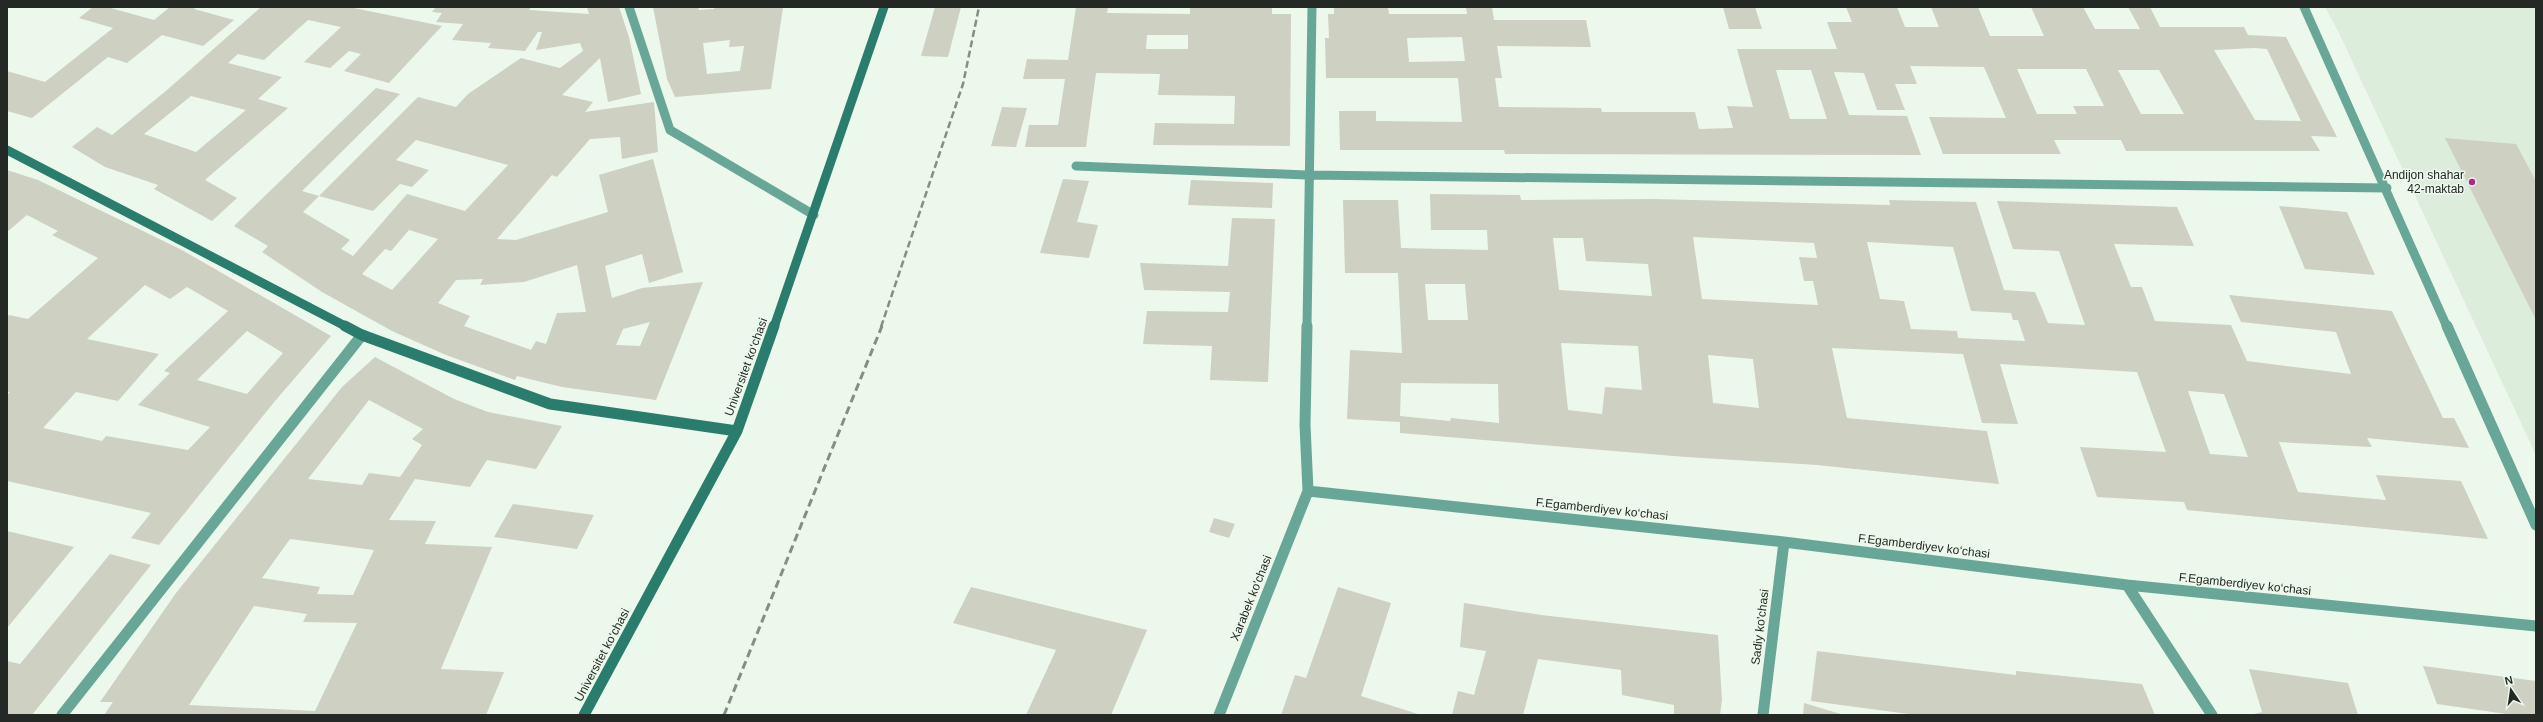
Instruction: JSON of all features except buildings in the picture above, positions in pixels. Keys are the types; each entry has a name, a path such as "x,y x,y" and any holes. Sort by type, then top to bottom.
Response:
{"street":[{"path":"629,7 670,130 814,215"},
{"name":"Universitet kо‘chasi","path":"584,715 737,431 814,215 884,7"},
{"path":"1308,491 1304,425 1307,175 1312,7"},
{"path":"2304,7 2387,188 2536,525"},
{"path":"7,150 362,335 550,404 737,431"},
{"path":"1076,166 1307,175 2387,188"},
{"path":"62,715 362,335"},
{"name":"F.Egamberdiyev kо‘chasi","path":"1308,491 1784,542 2127,585 2536,626"},
{"name":"Xarabek ko'chasi","path":"1219,715 1308,491"},
{"name":"Sadiy ko'chasi","path":"1763,715 1784,542"},
{"path":"2127,585 2212,715"}],"shaded area":[{"name":"Andijon shahar 42-maktab","path":"2325,7 2536,7 2536,455 2339,33"}],"railway":[{"path":"881,327 963,84 979,7"},
{"path":"724,715 882,326"}],"place":[{"name":"Andijon shahar 42-maktab","path":"2472,182"}]}
